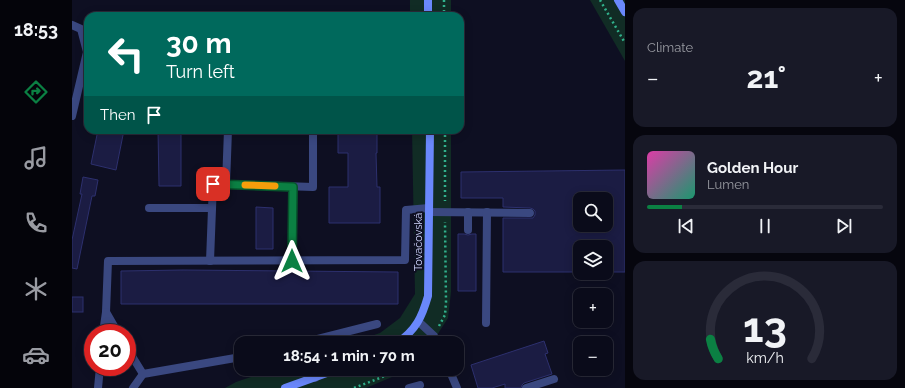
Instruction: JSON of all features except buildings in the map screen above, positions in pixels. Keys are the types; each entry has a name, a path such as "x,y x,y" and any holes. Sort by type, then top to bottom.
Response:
{"main road":[{"path":"428,0 428,12"},
{"path":"618,0 625,12"},
{"name":"Tovačovská","path":"407,336 419,322 428,296 430,134"},
{"path":"285,388 320,376"}],"lane":[{"path":"72,25 81,29 84,40"},
{"path":"72,116 84,65"},
{"path":"226,184 228,134"},
{"path":"210,261 213,184 313,187 314,134"},
{"path":"292,261 293,187"},
{"path":"149,208 212,208"},
{"path":"104,324 108,261 405,260 406,210 530,213"},
{"path":"468,212 468,230"},
{"path":"486,323 487,212"},
{"path":"106,312 113,324"},
{"path":"419,322 431,336"},
{"path":"330,336 377,324"},
{"path":"134,388 143,374 234,358"},
{"path":"136,363 143,374"},
{"path":"98,388 99,376"},
{"path":"452,376 457,388"},
{"path":"526,388 554,379"},
{"path":"409,388 420,384"}],"path":[{"path":"444,0 444,12"},
{"path":"600,0 625,43"},
{"path":"437,336 445,315 446,302 445,134"},
{"path":"354,388 385,376"}],"green space":[{"path":"410,0 451,0 451,12 410,12"},
{"path":"590,0 625,0 625,61"},
{"path":"412,134 451,134 451,292 448,318 436,336 371,336 380,333 400,318 415,294"},
{"path":"254,376 394,376 366,388 225,388 236,382"}],"slow traffic":[{"path":"245,185 275,186"}],"route":[{"path":"213,184 293,187 292,261"}]}
